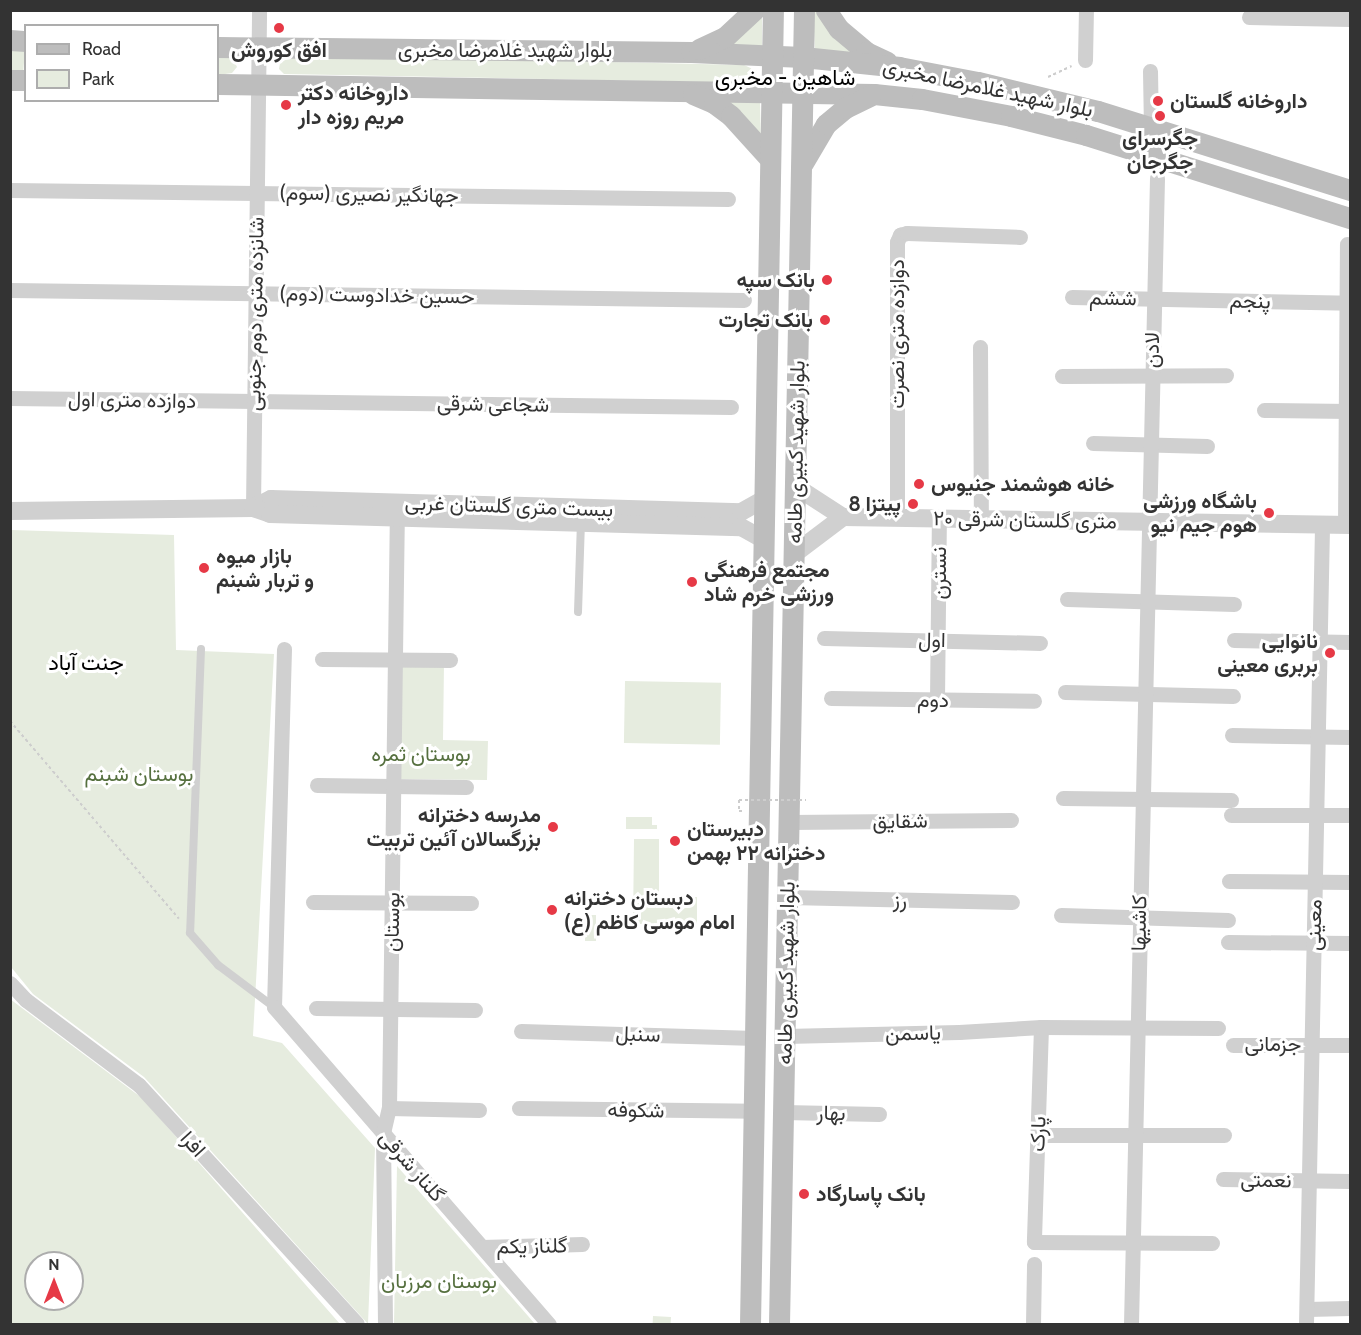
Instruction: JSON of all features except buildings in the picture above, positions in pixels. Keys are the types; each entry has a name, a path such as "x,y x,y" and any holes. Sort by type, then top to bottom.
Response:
{"main road":[{"path":"691,52 710,46 725,37 754,10"},
{"name":"بلوار شهید کبیری طامه","path":"750,1324 772,10"},
{"name":"بلوار شهید کبیری طامه","path":"779,1324 804,10"},
{"path":"826,10 839,29 866,52 899,67"},
{"name":"بلوار شهید غلامرضا مخبری","path":"219,47 691,52 803,57 899,67 1043,98 1151,128 1350,190"},
{"name":"بلوار شهید غلامرضا مخبری","path":"219,84 874,94 922,99 1011,116 1086,135 1350,218"},
{"path":"690,92 714,103 731,116 770,159"},
{"path":"801,166 826,124 845,108 874,94"}],"street":[{"name":"شانزده متری دوم جنوبی","path":"253,508 259,10"},
{"path":"1085,60 1086,10"},
{"path":"1249,17 1350,19"},
{"path":"1150,71 1151,128"},
{"name":"لادن","path":"1148,522 1156,178"},
{"name":"جهانگیر نصیری (سوم)","path":"10,190 728,199"},
{"name":"دوازده متری نصرت","path":"897,518 897,242 900,235 908,233 1020,237"},
{"path":"1347,244 1348,525"},
{"name":"حسین خدادوست (دوم)","path":"10,290 744,300"},
{"name":"ششم","path":"1072,297 1153,299"},
{"name":"پنجم","path":"1153,299 1349,303"},
{"path":"980,347 981,519"},
{"path":"1062,376 1226,375"},
{"name":"دوازده متری اول","path":"10,399 254,401"},
{"name":"شجاعی شرقی","path":"254,401 731,406"},
{"path":"1264,410 1348,411"},
{"path":"1093,443 1207,446"},
{"path":"794,554 843,517 795,486"},
{"name":"بیست متری گلستان غربی","path":"10,511 253,508 270,514 397,510 741,512 764,500"},
{"name":"بیست متری گلستان غربی","path":"397,510 581,524 741,527 764,540"},
{"name":"بوستان","path":"385,1324 383,1133 389,1108 397,510"},
{"name":"۲۰ متری گلستان شرقی","path":"843,517 1348,525"},
{"name":"نسترن","path":"937,700 939,518"},
{"name":"کاشیها","path":"1131,1324 1148,522"},
{"name":"معینی","path":"1307,1317 1322,525"},
{"path":"1067,599 1234,604"},
{"name":"اول","path":"824,638 1040,643"},
{"path":"1234,640 1350,642"},
{"path":"274,1007 284,649"},
{"path":"322,659 450,660"},
{"path":"1065,692 1233,696"},
{"name":"دوم","path":"831,698 1034,701"},
{"path":"1232,735 1350,737"},
{"path":"317,785 466,787"},
{"path":"1063,798 1142,797 1231,807 1350,815"},
{"name":"شقایق","path":"789,822 1011,820"},
{"path":"1229,881 1350,882"},
{"name":"رز","path":"788,897 1012,902"},
{"path":"313,902 471,903"},
{"path":"1061,915 1228,920"},
{"path":"1228,942 1350,943"},
{"name":"افرا","path":"10,983 26,1000 139,1085 357,1324"},
{"name":"گلناز شرقی","path":"274,1007 549,1324"},
{"path":"316,1008 475,1010"},
{"name":"یاسمن","path":"785,1036 958,1032 1041,1027 1218,1029"},
{"name":"پارک","path":"1041,1027 1034,1242 1132,1242"},
{"name":"سنبل","path":"521,1031 755,1038"},
{"name":"جزمانی","path":"1233,1045 1350,1045"},
{"path":"389,1108 479,1110"},
{"name":"شکوفه","path":"519,1108 754,1111"},
{"name":"بهار","path":"783,1112 879,1114"},
{"path":"1038,1135 1224,1135"},
{"name":"نعمتی","path":"1223,1179 1350,1182"},
{"path":"1132,1242 1212,1243"},
{"name":"گلناز یکم","path":"482,1247 582,1244"},
{"path":"1033,1324 1034,1264"},
{"path":"1307,1317 1350,1308"}],"lane":[{"path":"578,612 581,524"},
{"path":"201,649 190,933 218,965 274,1007"}],"path":[{"path":"1048,77 1085,60"},
{"path":"10,721 190,933"},
{"path":"739,811 739,800 806,800"}],"green space":[{"path":"762,11 762,46 721,44"},
{"path":"813,11 818,11 856,54 815,51"},
{"path":"11,47 24,48 23,73 10,72"},
{"path":"219,54 231,54 237,67 232,73 219,75"},
{"path":"294,55 744,65 757,71 757,80 750,83 284,74 279,69 280,63"},
{"path":"716,101 760,103 761,145"},
{"name":"بوستان شبنم","path":"11,530 174,535 176,650 274,654 253,1036 282,1043 375,1148 368,1324 144,1077 33,994 11,967"},
{"name":"بوستان ثمره","path":"399,663 444,664 443,740 488,741 487,780 397,779"},
{"path":"625,681 721,683 720,745 624,743"},
{"path":"626,817 652,817 652,825 657,825 657,829 626,829"},
{"path":"634,839 659,839 659,897 697,897 697,924 633,924"},
{"path":"585,915 596,915 596,941 585,941"},
{"path":"10,999 142,1098 340,1324 11,1324"},
{"name":"بوستان مرزبان","path":"397,1166 535,1324 394,1324"},
{"path":"653,1316 671,1317 671,1324 653,1324"}],"place":[{"name":"افق کوروش","path":"279,28"},
{"name":"داروخانه گلستان","path":"1158,101"},
{"name":"داروخانه دکتر مریم روزه دار","path":"286,105"},
{"name":"جگرسرای جگرجان","path":"1160,116"},
{"name":"بانک سپه","path":"827,280"},
{"name":"بانک تجارت","path":"825,320"},
{"name":"خانه هوشمند جنیوس","path":"919,484"},
{"name":"پیتزا 8","path":"913,504"},
{"name":"باشگاه ورزشی هوم جیم نیو","path":"1269,513"},
{"name":"بازار میوه و تربار شبنم","path":"204,568"},
{"name":"مجتمع فرهنگی ورزشی خرم شاد","path":"692,582"},
{"name":"نانوایی بربری معینی","path":"1330,653"},
{"name":"مدرسه دخترانه بزرگسالان آئین تربیت","path":"553,827"},
{"name":"دبیرستان دخترانه ۲۲ بهمن","path":"675,841"},
{"name":"دبستان دخترانه امام موسی کاظم (ع)","path":"552,910"},
{"name":"بانک پاسارگاد","path":"804,1194"}],"district":[{"name":"شاهین - مخبری","path":"785,78"},
{"name":"جنت آباد","path":"86,663"}]}
